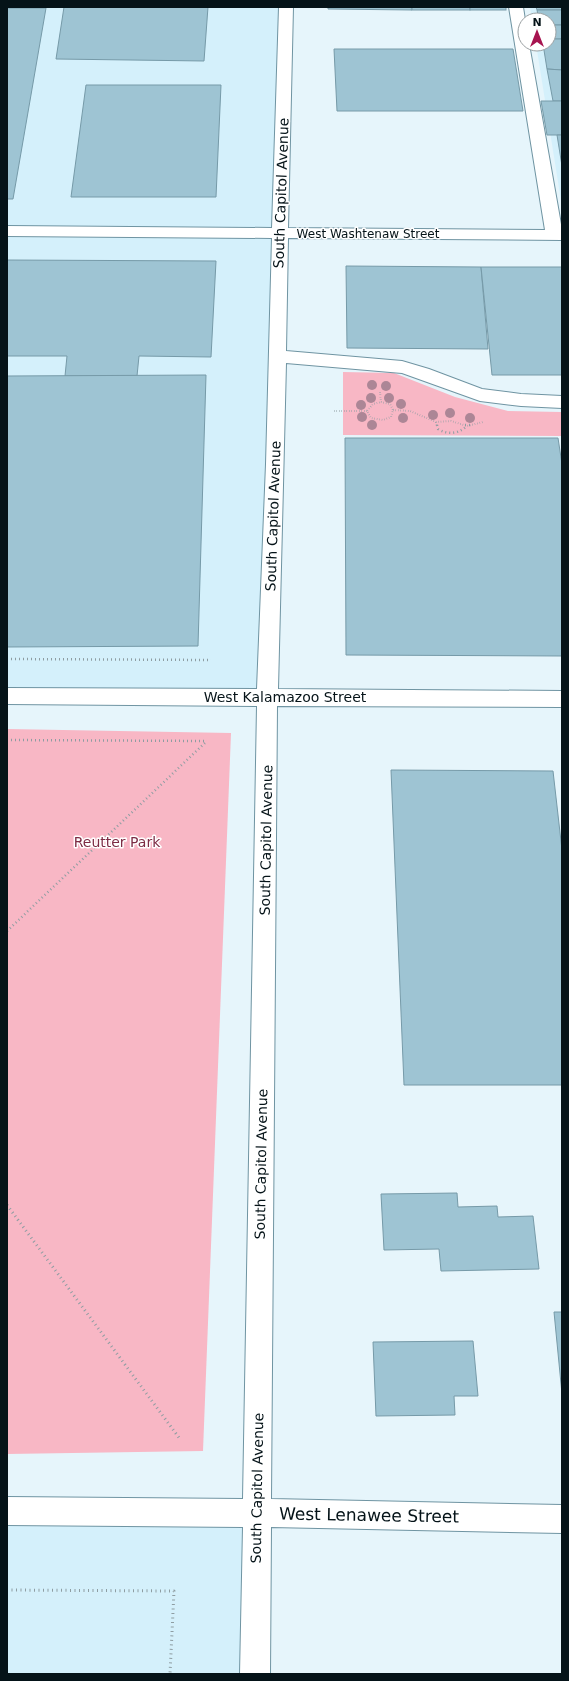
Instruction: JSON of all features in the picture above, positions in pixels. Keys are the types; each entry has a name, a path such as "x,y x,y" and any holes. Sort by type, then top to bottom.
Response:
{"street":[{"name":"South Capitol Avenue","path":"255,1674 267,697 275,464 286,7"},
{"path":"516,7 558,235"},
{"name":"West Washtenaw Street","path":"7,231 558,235"},
{"path":"277,356 402,367 423,373 480,395 521,400 562,402"},
{"name":"West Kalamazoo Street","path":"7,696 562,699"},
{"name":"West Lenawee Street","path":"7,1510 562,1519"}],"path":[{"path":"380,392 382,402"},
{"path":"334,411 367,410 373,404 382,402 390,404 393,410 391,417 383,420 371,418 367,410"},
{"path":"393,410 410,411 436,422 451,421 467,426"},
{"path":"436,422 438,429 443,433 452,434 462,431 467,426 489,420"},
{"path":"7,659 212,660"},
{"path":"7,740 207,741 7,931"},
{"path":"7,1205 180,1439"},
{"path":"7,1590 174,1591 170,1674"}],"shaded area":[{"path":"7,7 286,7 267,697 7,696"},
{"path":"530,7 562,7 562,207 537,52 557,52 557,12 531,12"},
{"path":"7,1510 257,1513 254,1674 7,1674"}],"green space":[{"path":"343,372 394,373 455,397 508,411 561,412 562,436 343,435"},
{"name":"Reutter Park","path":"7,729 231,733 203,1451 7,1454"}],"building":[{"path":"64,7 208,7 204,61 56,59"},
{"path":"328,7 412,7 412,10 328,9"},
{"path":"412,7 470,7 470,10 412,10"},
{"path":"470,7 506,7 506,10 470,10"},
{"path":"536,7 562,7 562,10 537,10"},
{"path":"7,8 46,8 13,199 7,199"},
{"path":"537,10 562,10 562,25 557,25 557,12 537,12"},
{"path":"557,25 562,25 562,39 557,39"},
{"path":"557,39 562,39 562,70 547,69 544,52 557,52"},
{"path":"334,49 513,49 523,111 337,111"},
{"path":"547,69 562,70 562,101 553,101"},
{"path":"86,85 221,85 216,197 71,197"},
{"path":"541,101 562,101 562,135 547,135"},
{"path":"557,135 562,135 562,166"},
{"path":"7,260 216,261 211,357 139,356 137,376 65,376 67,356 7,356"},
{"path":"346,266 481,267 488,349 347,348"},
{"path":"481,267 562,267 562,375 492,375"},
{"path":"206,375 198,646 7,647 7,376"},
{"path":"345,438 558,438 562,464 562,656 346,655"},
{"path":"391,770 553,771 562,850 562,1085 404,1085"},
{"path":"457,1193 458,1207 497,1206 498,1217 533,1216 539,1269 441,1271 439,1249 384,1250 381,1194"},
{"path":"554,1312 562,1312 562,1394"},
{"path":"473,1341 478,1396 454,1396 455,1415 376,1416 373,1342"}]}
